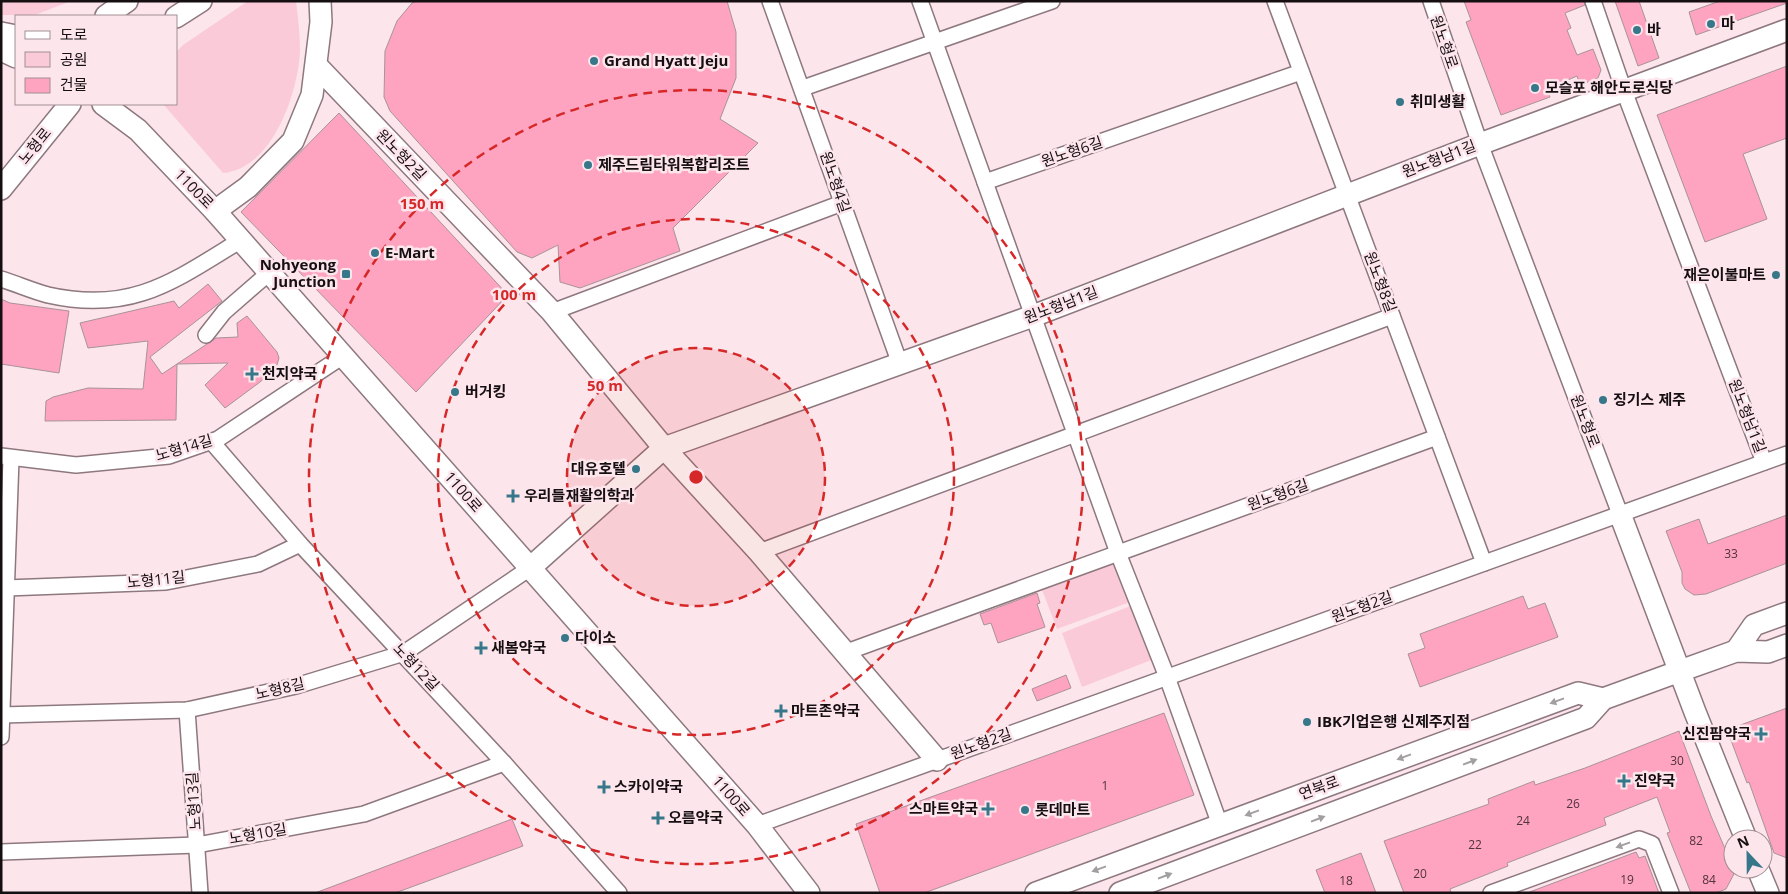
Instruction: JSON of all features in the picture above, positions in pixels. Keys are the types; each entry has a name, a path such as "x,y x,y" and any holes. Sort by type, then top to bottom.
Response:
{"street":[{"path":"107,15 128,1"},
{"path":"133,15 143,1"},
{"path":"178,16 201,1"},
{"path":"215,211 248,187 293,141 312,95 321,22 320,1"},
{"name":"원노형4길","path":"770,1 803,88 900,364"},
{"path":"920,1 1118,553 1167,677 1220,825"},
{"path":"803,88 1052,1"},
{"name":"원노형8길","path":"1275,1 1484,562"},
{"name":"원노형로","path":"1430,1 1480,144 1680,671 1742,829"},
{"name":"원노형남1길","path":"1593,1 1624,91 1764,462"},
{"name":"원노형남1길","path":"530,568 664,448 1033,316 1480,144 1787,30"},
{"path":"1,33 15,36"},
{"path":"1,50 15,57"},
{"name":"원노형2길","path":"317,66 552,312 664,448 759,552 937,760"},
{"name":"원노형6길","path":"985,182 1301,72"},
{"name":"노형로","path":"1,189 69,105"},
{"name":"1100로","path":"105,105 138,130 270,272 757,825 810,893"},
{"path":"552,312 842,203"},
{"path":"1,279 47,295 77,300 110,300 143,294 173,282 241,240"},
{"path":"206,335 224,312 270,272"},
{"path":"759,552 1392,316"},
{"name":"노형14길","path":"6,458 76,465 169,456 212,441 343,356"},
{"name":"원노형6길","path":"1118,553 1438,437"},
{"name":"노형12길","path":"212,441 300,544 404,653 619,893"},
{"name":"원노형2길","path":"757,825 1787,454"},
{"path":"1,737 6,588 6,458"},
{"name":"노형11길","path":"6,588 166,582 258,564 300,544"},
{"path":"844,653 1118,553"},
{"name":"노형8길","path":"2,715 187,710 296,686 404,653 530,568"},
{"path":"1736,651 1754,625 1787,613"},
{"name":"연북로","path":"1120,893 1586,718 1604,699 1736,651 1768,652 1787,645"},
{"name":"연북로","path":"1036,893 1578,693 1604,699"},
{"name":"노형13길","path":"187,710 200,893"},
{"name":"노형10길","path":"1,852 197,845 364,814 504,763"},
{"path":"1491,893 1639,839 1652,844 1671,893"},
{"path":"1762,879 1768,893"}],"green space":[{"path":"1,1 71,1 35,15 1,15"},
{"path":"248,1 296,1 300,51 294,88 288,107 279,127 268,144 255,158 240,168 223,173 164,105 178,105 178,50"},
{"path":"1114,560 1130,602 1057,629 1041,587"},
{"path":"1133,605 1154,659 1082,687 1062,633"}],"building":[{"name":"제주드림타워복합리조트","path":"417,1 727,1 736,32 736,78 720,119 758,143 673,228 680,251 580,288 560,282 558,245 532,258 517,252 390,111 384,97 385,51 397,21 412,3"},
{"path":"1464,1 1584,1 1585,5 1565,13 1571,28 1567,30 1577,55 1593,49 1601,70 1598,78 1580,85 1577,76 1547,89 1550,97 1501,115 1466,22 1471,20"},
{"name":"바","path":"1615,1 1639,1 1659,58 1638,66"},
{"name":"마","path":"1720,1 1786,1 1787,3 1696,35 1689,12"},
{"path":"1787,66 1787,138 1743,154 1767,219 1705,242 1657,115"},
{"name":"E-Mart","path":"339,113 508,295 416,392 241,212"},
{"path":"208,284 222,301 150,357 162,374 177,364 176,420 45,421 46,401 53,397 88,388 143,389 148,341 88,348 80,323 174,301 179,308"},
{"path":"1,299 10,303 69,311 59,373 1,364"},
{"path":"247,316 277,352 279,358 276,368 225,408 205,385 228,363 177,364 216,338 238,337 237,323"},
{"path":"1787,515 1787,563 1706,594 1694,595 1685,589 1682,583 1682,572 1666,531 1699,519 1708,544"},
{"path":"1037,593 1040,603 1037,604 1045,627 998,643 991,623 984,625 980,614"},
{"path":"1523,596 1528,609 1545,603 1558,637 1420,687 1408,654 1425,648 1420,634"},
{"path":"1066,675 1071,688 1037,701 1032,689"},
{"path":"1787,708 1787,858 1774,853 1773,829 1766,829 1749,782 1747,783 1729,735 1735,727"},
{"name":"롯데마트","path":"1164,713 1194,795 924,893 880,893 856,824"},
{"path":"1679,731 1723,844 1723,879 1731,879 1726,889 1716,893 1691,893 1667,833 1670,832 1657,797 1604,818 1606,825 1507,863 1508,866 1450,889 1451,893 1404,893 1384,841 1489,804 1488,799 1534,781 1535,785 1585,768"},
{"path":"512,819 523,846 395,893 315,893"},
{"path":"1636,852 1639,858 1645,856 1659,893 1527,893"},
{"path":"1361,853 1376,893 1325,893 1316,870"}],"place":[{"name":"마","path":"1711,24"},
{"name":"바","path":"1637,30"},
{"name":"Grand Hyatt Jeju","path":"594,61"},
{"name":"모슬포 해안도로식당","path":"1535,88"},
{"name":"취미생활","path":"1400,102"},
{"name":"제주드림타워복합리조트","path":"588,165"},
{"name":"E-Mart","path":"375,253"},
{"name":"Nohyeong Junction","path":"346,274"},
{"name":"재은이불마트","path":"1776,275"},
{"name":"천지약국","path":"252,374"},
{"name":"버거킹","path":"455,392"},
{"name":"징기스 제주","path":"1603,400"},
{"name":"대유호텔","path":"636,469"},
{"name":"우리들재활의학과","path":"513,496"},
{"name":"다이소","path":"565,638"},
{"name":"새봄약국","path":"481,648"},
{"name":"마트존약국","path":"781,711"},
{"name":"IBK기업은행 신제주지점","path":"1307,722"},
{"name":"신진팜약국","path":"1761,734"},
{"name":"진약국","path":"1624,781"},
{"name":"스카이약국","path":"604,787"},
{"name":"스마트약국","path":"988,809"},
{"name":"롯데마트","path":"1025,810"},
{"name":"오름약국","path":"658,818"}]}
